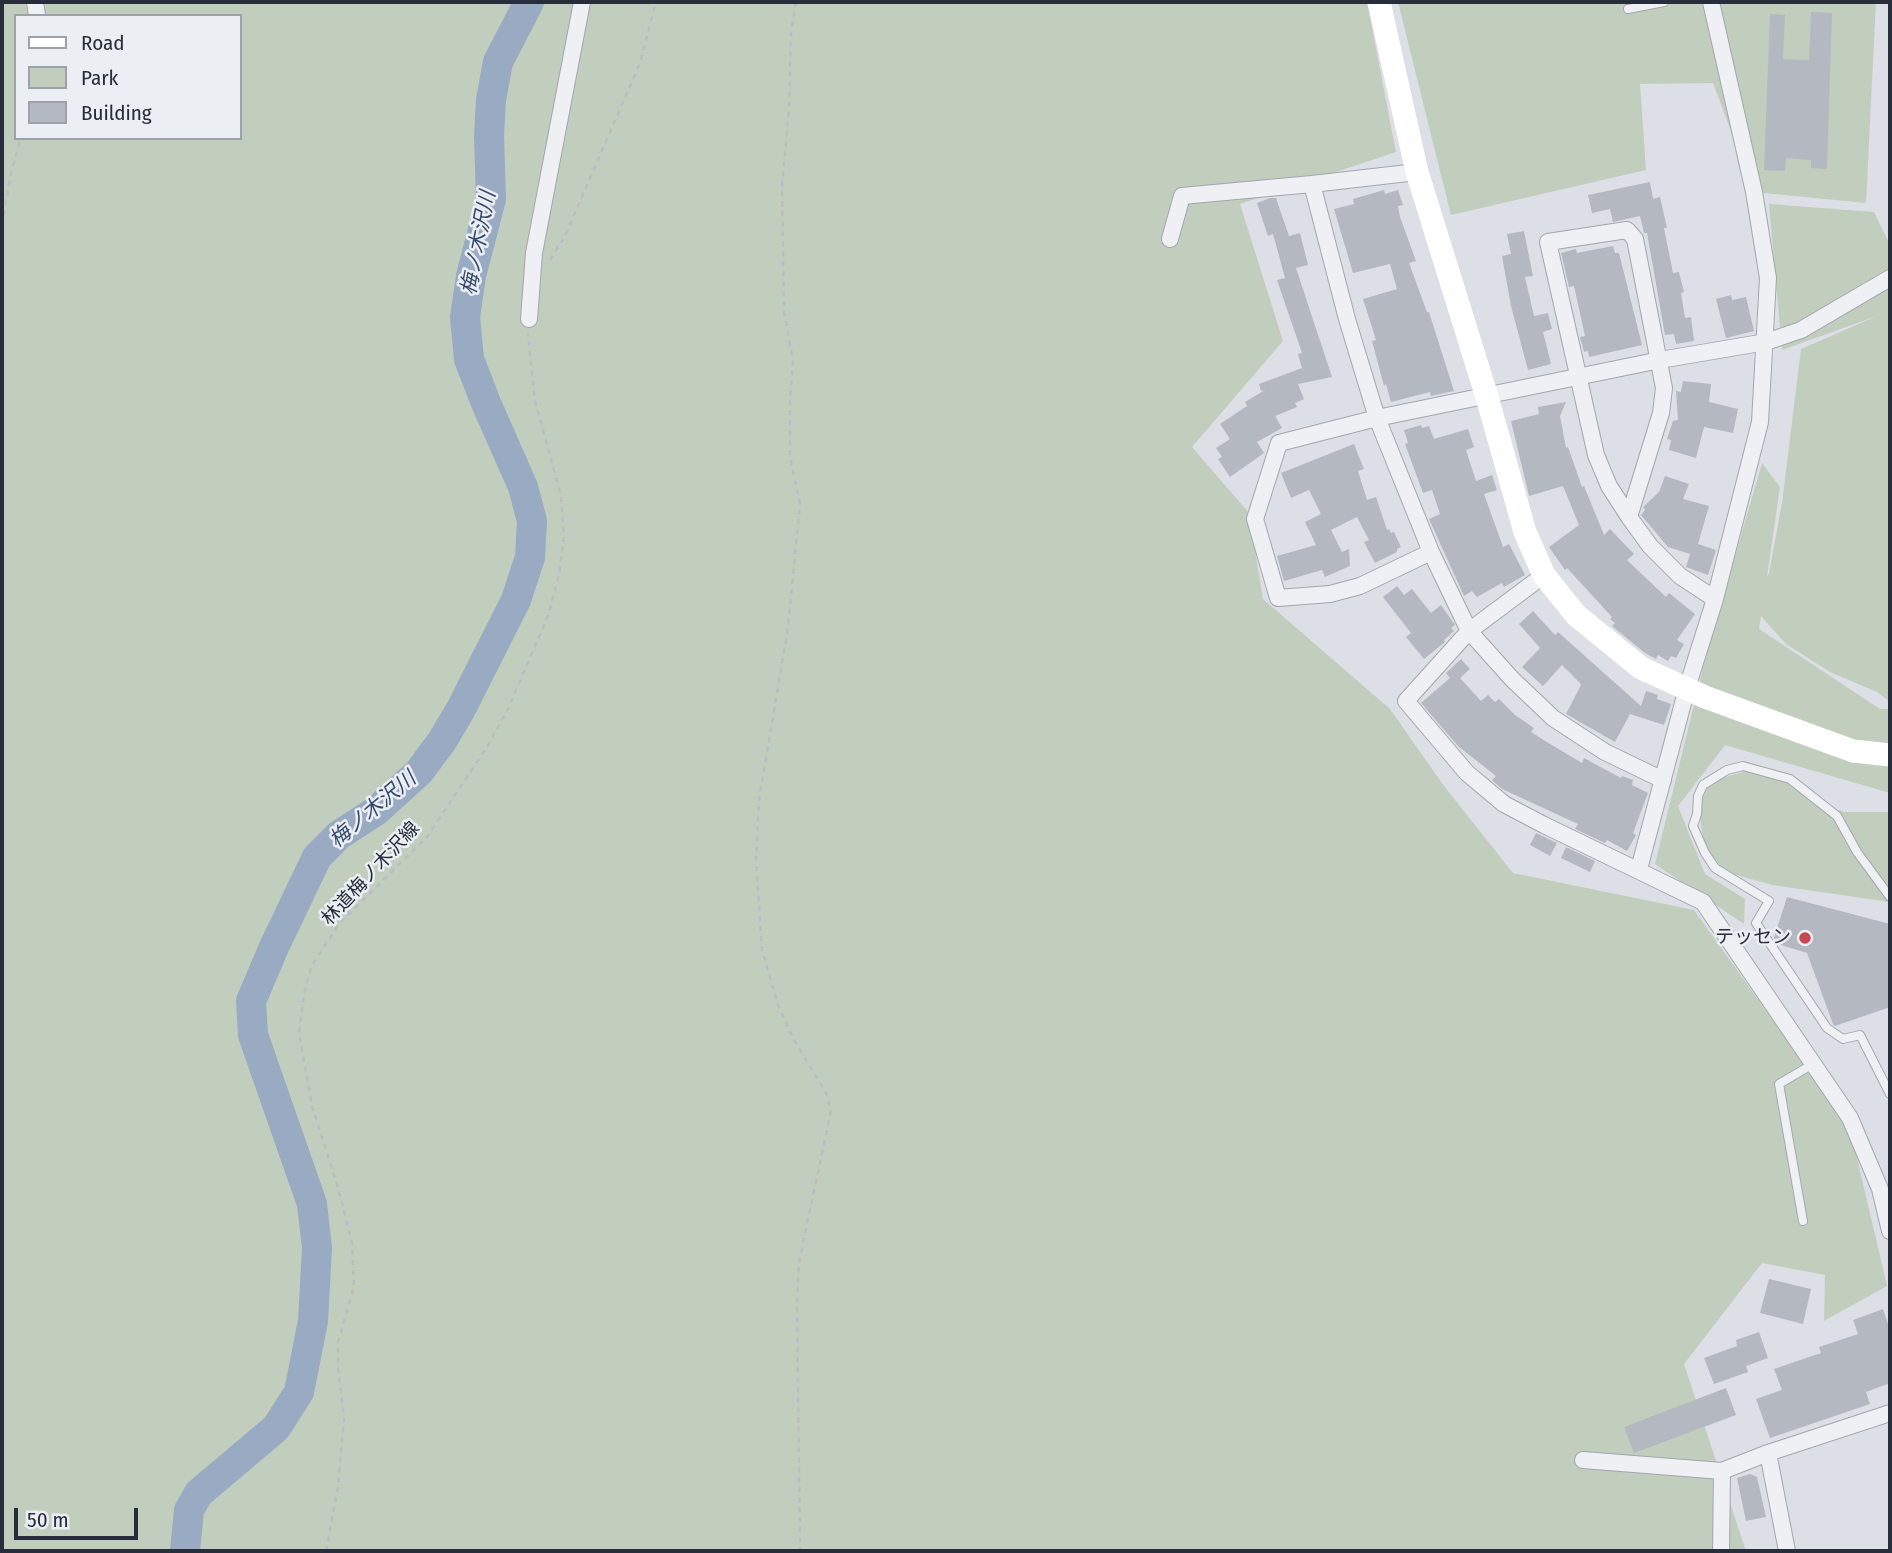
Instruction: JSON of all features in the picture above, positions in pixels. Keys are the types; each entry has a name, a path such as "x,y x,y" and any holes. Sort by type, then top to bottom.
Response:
{"street":[{"path":"529,318 534,253 582,2"},
{"path":"1379,2 1417,172 1487,397 1525,532 1544,575 1576,615 1641,668 1704,698 1853,751 1890,755"},
{"path":"1639,869 1687,688 1715,599 1760,422 1768,278 1754,192 1711,2"},
{"path":"1170,239 1182,196 1417,172"},
{"path":"1312,184 1347,319 1377,418 1431,552 1469,631 1512,679 1553,718 1605,752 1663,780"},
{"path":"1629,517 1661,413 1664,388 1635,239 1627,230 1548,242 1596,455 1609,485 1629,517 1650,546 1680,576 1715,599"},
{"path":"1431,552 1360,586 1330,594 1278,598 1255,519 1279,443 1377,418 1660,360 1766,342 1801,330 1890,278"},
{"path":"1544,575 1469,631 1406,701 1467,773 1504,804 1703,902 1850,1118 1880,1189 1890,1231"},
{"path":"1583,1460 1722,1471 1890,1413"},
{"path":"1768,1453 1787,1551"},
{"path":"1721,1551 1722,1471"}],"lane":[{"path":"1628,9 1664,2"},
{"path":"1890,897 1857,852 1837,816 1790,779 1743,766 1727,770 1703,785 1698,796 1693,826 1714,869 1769,901 1756,923 1827,1028 1843,1039 1860,1035 1890,1094"},
{"path":"1803,1221 1779,1084 1813,1064"}],"path":[{"path":"531,287 565,236 577,211 640,63 656,2"},
{"path":"796,2 791,33 789,108 782,187 784,312 793,361 790,457 800,504 788,627 759,800 756,859 762,950 778,1005 793,1038 826,1093 831,1111 799,1262 797,1303 800,1551"},
{"path":"2,225 19,140"},
{"name":"林道梅ノ木沢線","path":"326,1551 338,1487 344,1419 338,1342 354,1287 352,1242 312,1106 299,1033 304,993 312,965 339,924 427,837 487,747 508,709 548,616 559,575 564,537 561,496 534,401 528,340 529,318"}],"green space":[{"path":"2,2 1367,2 1396,152 1240,204 1283,341 1192,447 1249,513 1263,599 1390,709 1444,786 1513,873 1694,910 1850,1128 1887,1286 1824,1321 1825,1275 1762,1263 1684,1364 1746,1551 2,1551"},
{"path":"1398,2 1876,2 1866,203 1754,192 1713,83 1640,84 1646,170 1451,215"},
{"path":"1769,204 1874,212 1890,245 1890,702 1877,692 1830,672 1786,644 1761,616 1759,629 1880,709 1890,709 1890,793 1725,745 1678,806 1705,874 1745,899 1744,924 1655,864 1704,664 1762,463 1780,487 1767,577 1769,573 1782,503 1801,349 1877,316 1782,350"},
{"path":"1753,769 1809,787 1825,806 1844,812 1890,812 1890,902 1772,885 1730,873 1705,853 1698,802 1708,782"}],"building":[{"path":"1811,12 1832,13 1827,169 1811,168 1811,160 1786,158 1785,171 1764,170 1770,14 1785,15 1783,59 1809,60"},
{"path":"1650,182 1653,199 1660,197 1673,273 1679,272 1684,292 1681,293 1685,318 1691,317 1694,341 1676,344 1674,334 1665,335 1647,233 1644,233 1640,216 1613,222 1610,209 1592,213 1588,195"},
{"path":"1384,190 1385,194 1398,190 1403,205 1398,206 1400,217 1416,261 1409,263 1429,312 1454,391 1431,396 1430,392 1391,402 1386,384 1384,386 1372,341 1376,340 1363,299 1397,289 1390,264 1353,273 1334,209 1354,204 1353,199"},
{"path":"1276,198 1289,236 1300,233 1308,265 1296,268 1332,377 1298,384 1304,399 1295,403 1297,407 1275,416 1282,428 1257,442 1264,453 1230,477 1218,459 1222,457 1216,448 1230,439 1220,424 1247,406 1245,402 1265,390 1261,391 1259,384 1302,368 1298,354 1302,353 1277,280 1285,278 1273,234 1268,236 1257,203"},
{"path":"1524,231 1533,276 1525,277 1534,316 1548,313 1552,329 1543,332 1551,364 1528,370 1511,306 1502,256 1511,254 1507,234"},
{"path":"1613,246 1615,253 1619,253 1642,345 1589,357 1588,351 1584,352 1580,337 1585,336 1574,286 1569,287 1561,253 1576,249 1577,253"},
{"path":"1731,295 1732,300 1746,297 1754,331 1726,338 1716,299"},
{"path":"1683,381 1711,384 1709,402 1738,409 1733,433 1704,427 1696,458 1669,450 1671,440 1667,439 1673,421 1678,420 1676,391 1681,392"},
{"path":"1566,402 1560,416 1566,448 1568,447 1582,487 1584,486 1604,535 1610,529 1634,554 1627,560 1666,597 1669,593 1695,614 1677,640 1684,644 1676,658 1671,656 1668,661 1658,655 1656,659 1612,626 1615,623 1610,619 1612,617 1567,568 1565,570 1549,547 1579,525 1563,486 1529,496 1511,421 1539,414 1538,407"},
{"path":"1421,425 1422,428 1429,426 1434,439 1468,429 1474,447 1466,450 1476,481 1492,475 1497,490 1484,494 1503,547 1509,544 1525,575 1504,587 1502,583 1477,597 1472,591 1464,596 1429,519 1440,514 1432,490 1423,493 1405,444 1408,443 1404,430"},
{"path":"1354,444 1364,469 1358,471 1367,500 1376,497 1387,530 1394,532 1401,547 1397,552 1375,563 1364,542 1369,540 1357,517 1331,530 1342,552 1349,549 1350,566 1325,577 1322,570 1284,581 1277,556 1316,545 1305,522 1321,514 1309,490 1291,498 1281,473"},
{"path":"1665,476 1689,484 1683,499 1709,506 1698,544 1716,550 1708,575 1686,567 1690,554 1668,547 1641,515 1645,510 1643,507 1659,492"},
{"path":"1397,586 1404,595 1412,589 1431,613 1441,605 1455,625 1451,628 1454,631 1445,642 1424,659 1406,637 1411,633 1383,597"},
{"path":"1533,611 1555,635 1558,632 1641,706 1646,691 1671,704 1664,725 1630,714 1615,742 1566,714 1580,683 1562,665 1543,686 1522,667 1540,648 1519,624"},
{"path":"1461,659 1470,669 1460,678 1481,701 1488,695 1495,702 1499,699 1515,715 1534,728 1531,732 1545,741 1582,763 1584,758 1621,778 1622,776 1633,780 1632,785 1648,793 1633,833 1636,835 1627,851 1607,840 1605,843 1575,829 1578,824 1502,789 1492,780 1496,776 1458,746 1421,703 1450,678 1446,673"},
{"path":"1536,833 1557,843 1550,856 1530,845"},
{"path":"1566,847 1595,861 1590,872 1561,858"},
{"path":"1787,897 1890,924 1890,1007 1835,1026 1833,1024 1807,953 1778,944 1774,938"},
{"path":"1769,1279 1811,1289 1803,1324 1760,1313"},
{"path":"1883,1309 1890,1330 1890,1383 1866,1392 1870,1404 1770,1438 1756,1399 1782,1390 1774,1369 1821,1353 1819,1347 1858,1334 1853,1320"},
{"path":"1759,1332 1768,1358 1746,1366 1748,1372 1714,1384 1704,1358 1737,1346 1736,1340"},
{"path":"1726,1388 1736,1415 1634,1453 1624,1427"},
{"path":"1750,1474 1757,1477 1766,1517 1746,1521 1737,1478"}],"waterway":[{"name":"梅ノ木沢川","path":"185,1551 189,1510 199,1493 276,1428 299,1392 313,1321 317,1248 312,1204 253,1035 251,1001 317,857 339,835 376,811 419,772 442,741 516,600 530,557 532,521 523,487 469,359 465,317 471,276 491,199 489,136 491,100 498,62 529,2"}],"place":[{"name":"テッセン","path":"1805,938"}]}
